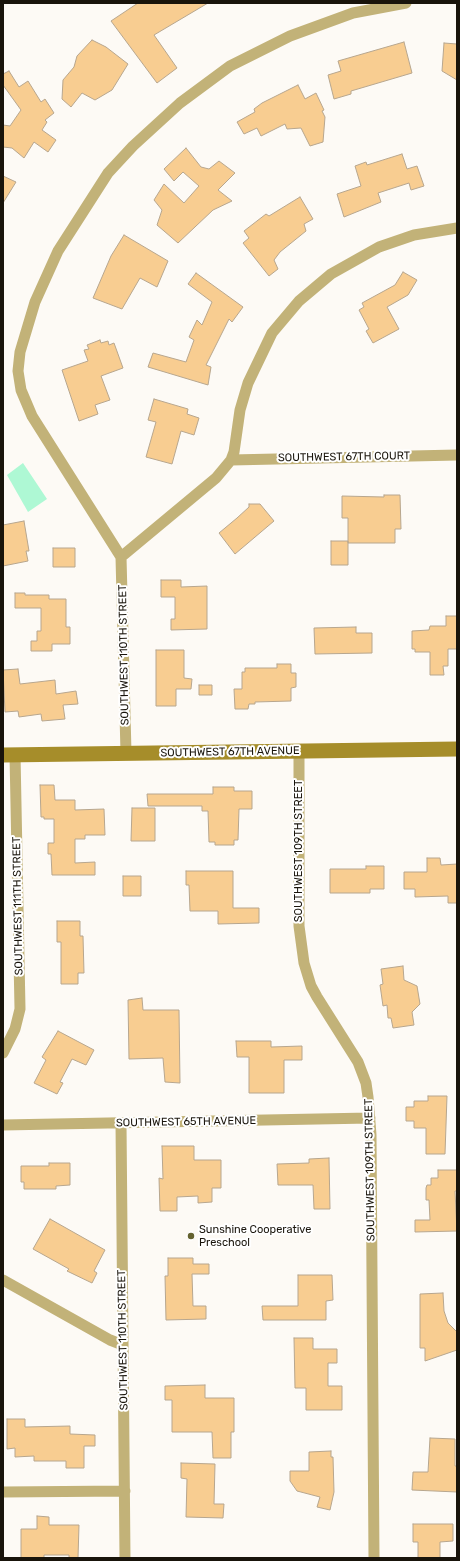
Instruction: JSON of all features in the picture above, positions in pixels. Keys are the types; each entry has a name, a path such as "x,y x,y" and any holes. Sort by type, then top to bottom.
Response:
{"main road":[{"name":"SOUTHWEST 67TH AVENUE","path":"9,754 457,749"}],"street":[{"path":"406,3 353,14 303,30 249,55 196,90 148,131 108,173 68,234 49,269 24,332 18,361 20,385 25,402 32,416 121,557 216,478 231,460 234,452 240,410 248,383 272,334 299,302 319,284 345,265 379,247 414,235 457,228"},
{"name":"SOUTHWEST 67TH COURT","path":"231,460 457,455"},
{"name":"SOUTHWEST 110TH STREET","path":"121,557 126,753"},
{"name":"SOUTHWEST 109TH STREET","path":"298,751 300,933 302,951 311,986 343,1036 362,1070 366,1083 370,1118 374,1558"},
{"name":"SOUTHWEST 111TH STREET","path":"3,1053 15,1029 20,1009 9,754"},
{"name":"SOUTHWEST 65TH AVENUE","path":"3,1125 370,1118"},
{"name":"SOUTHWEST 110TH STREET","path":"121,1123 125,1558"},
{"path":"3,1280 110,1340 123,1345"},
{"path":"3,1492 125,1491"}],"green space":[{"path":"23,463 47,499 28,512 7,475"}],"building":[{"path":"138,3 208,3 154,35 177,68 157,83 111,21"},
{"path":"92,40 106,47 128,64 112,90 95,100 82,93 71,107 62,99 63,80 74,67 77,56"},
{"path":"404,42 412,73 351,91 351,94 334,99 328,75 341,71 338,61"},
{"path":"444,43 457,44 457,80 442,71"},
{"path":"9,71 19,87 28,81 41,102 45,99 54,113 45,120 47,122 42,130 56,140 48,152 34,142 24,158 12,148 3,147 3,125 10,126 21,110 3,85 3,74"},
{"path":"298,85 305,99 316,93 324,110 322,111 325,117 323,142 310,146 301,128 287,129 285,124 261,136 257,128 244,134 237,122 255,112 254,109 262,103"},
{"path":"186,148 201,167 209,169 219,161 235,173 218,190 232,201 213,210 178,243 157,225 162,210 154,200 164,184 184,203 199,186 183,172 174,181 164,169"},
{"path":"402,154 407,169 417,166 424,186 411,190 409,183 378,193 381,202 344,217 337,194 361,186 355,166 366,162 367,165"},
{"path":"3,176 16,182 3,203"},
{"path":"300,197 313,219 304,224 306,231 280,252 274,260 278,269 269,276 243,243 249,238 244,231 266,214 269,216"},
{"path":"124,235 168,261 157,287 140,278 122,309 93,298 111,256"},
{"path":"403,272 417,280 408,295 387,307 399,329 373,343 366,331 369,329 359,310 364,307 362,303 395,285"},
{"path":"196,273 243,307 232,322 229,319 206,365 211,367 208,385 148,367 153,353 186,362 194,340 189,337 197,320 202,325 212,302 188,284"},
{"path":"100,340 101,343 108,341 109,345 114,343 123,368 101,376 110,400 95,405 98,414 79,421 62,370 88,361 84,350 89,349 87,345"},
{"path":"154,399 188,409 187,414 199,418 194,435 181,431 172,464 146,457 156,422 148,420"},
{"path":"384,495 400,495 401,529 395,529 395,543 348,543 348,518 342,518 342,496 384,497"},
{"path":"249,504 260,504 274,521 235,554 219,533 249,507"},
{"path":"24,521 29,551 26,551 28,561 3,566 3,525"},
{"path":"331,541 348,541 348,565 331,565"},
{"path":"53,548 75,548 75,567 53,567"},
{"path":"161,580 181,580 181,587 207,586 207,629 171,630 171,619 175,619 175,597 161,597"},
{"path":"15,593 25,593 25,595 49,595 49,599 66,599 66,627 70,627 70,644 52,644 52,651 31,651 31,641 37,641 37,631 41,631 41,608 15,608"},
{"path":"446,616 457,616 457,649 448,649 448,666 443,666 444,675 430,675 430,652 415,652 415,649 412,649 412,631 429,630 430,626 446,626"},
{"path":"356,627 356,633 372,633 372,653 315,654 314,628"},
{"path":"156,650 184,650 184,678 192,679 191,689 176,689 176,706 156,706"},
{"path":"277,664 291,664 291,673 296,673 296,687 291,688 291,701 255,702 255,704 249,704 248,709 235,709 234,689 242,689 242,672 245,672 245,668 277,668"},
{"path":"18,669 20,684 55,680 56,694 76,691 78,704 63,705 65,719 42,721 41,714 19,717 18,711 5,712 3,670"},
{"path":"199,685 212,685 212,695 199,695"},
{"path":"40,785 54,785 55,800 75,800 75,810 104,809 105,835 85,835 85,839 75,839 75,863 95,862 95,875 52,875 51,854 48,854 48,843 54,843 54,819 44,819 44,817 41,817"},
{"path":"213,787 234,787 234,791 252,791 252,809 239,809 238,840 234,840 234,845 215,845 215,842 209,842 208,811 202,811 202,806 148,806 147,794 213,794"},
{"path":"132,808 155,808 155,841 131,841"},
{"path":"427,858 440,858 441,865 457,864 457,903 448,903 448,896 415,897 415,889 404,889 404,872 427,872"},
{"path":"366,866 384,866 384,889 370,889 370,893 330,893 330,869 366,869"},
{"path":"186,871 233,871 233,908 259,908 259,923 218,924 218,911 190,911 189,885 186,885"},
{"path":"123,876 141,876 141,896 123,896"},
{"path":"57,921 80,921 80,936 83,936 84,973 78,973 78,984 61,984 61,942 57,942"},
{"path":"403,966 404,980 417,986 420,1004 412,1012 414,1025 393,1028 391,1018 388,1018 387,1005 383,1006 380,985 383,984 381,969"},
{"path":"142,998 143,1010 179,1010 180,1083 165,1082 163,1058 129,1059 128,1000"},
{"path":"58,1031 94,1050 86,1065 72,1059 60,1082 63,1083 57,1094 34,1083 46,1060 42,1057"},
{"path":"236,1041 271,1041 271,1047 302,1046 302,1060 284,1060 284,1093 249,1093 249,1057 237,1057"},
{"path":"428,1096 447,1096 445,1154 426,1154 426,1128 414,1128 414,1121 406,1121 406,1107 414,1107 414,1101 428,1101"},
{"path":"162,1146 194,1146 194,1160 221,1160 221,1188 212,1188 212,1202 198,1203 198,1196 177,1197 177,1211 160,1211 159,1178 163,1179"},
{"path":"329,1158 330,1209 314,1209 313,1185 278,1185 277,1164 309,1163 309,1159"},
{"path":"49,1163 70,1163 70,1185 56,1186 56,1189 24,1189 24,1182 21,1182 21,1166 49,1166"},
{"path":"438,1170 457,1170 457,1191 455,1191 457,1231 415,1232 415,1220 430,1220 429,1200 426,1200 426,1188 427,1185 431,1185 431,1178 438,1178"},
{"path":"50,1219 105,1250 94,1271 97,1273 92,1283 67,1271 69,1269 33,1249"},
{"path":"168,1258 193,1258 193,1264 209,1264 209,1274 192,1274 193,1306 206,1306 206,1319 166,1320 165,1276 168,1276"},
{"path":"298,1275 332,1275 333,1300 326,1301 326,1320 263,1320 262,1306 298,1306"},
{"path":"443,1293 444,1311 448,1323 457,1332 457,1350 425,1361 425,1348 420,1348 420,1294"},
{"path":"294,1338 313,1338 313,1349 337,1349 337,1363 328,1363 328,1386 342,1386 342,1410 306,1410 306,1388 295,1388"},
{"path":"205,1385 205,1398 234,1398 234,1432 231,1432 231,1458 213,1458 212,1432 172,1432 172,1400 165,1400 165,1386"},
{"path":"7,1419 25,1419 25,1427 70,1426 70,1434 95,1435 95,1446 84,1446 84,1468 66,1468 66,1461 34,1461 34,1456 15,1457 15,1448 7,1449"},
{"path":"430,1438 455,1439 457,1492 412,1490 413,1472 428,1472"},
{"path":"331,1451 331,1457 333,1457 334,1492 330,1510 317,1507 320,1497 297,1491 290,1481 290,1471 309,1471 309,1452"},
{"path":"181,1463 215,1464 214,1504 224,1504 223,1518 186,1517 187,1479 181,1478"},
{"path":"37,1516 49,1517 49,1525 79,1525 78,1558 69,1558 69,1555 44,1555 44,1558 21,1558 21,1529 37,1529"},
{"path":"413,1524 453,1524 453,1541 440,1542 440,1558 418,1558 418,1542 413,1542"}],"place":[{"name":"Sunshine Cooperative Preschool","path":"191,1236"}]}
